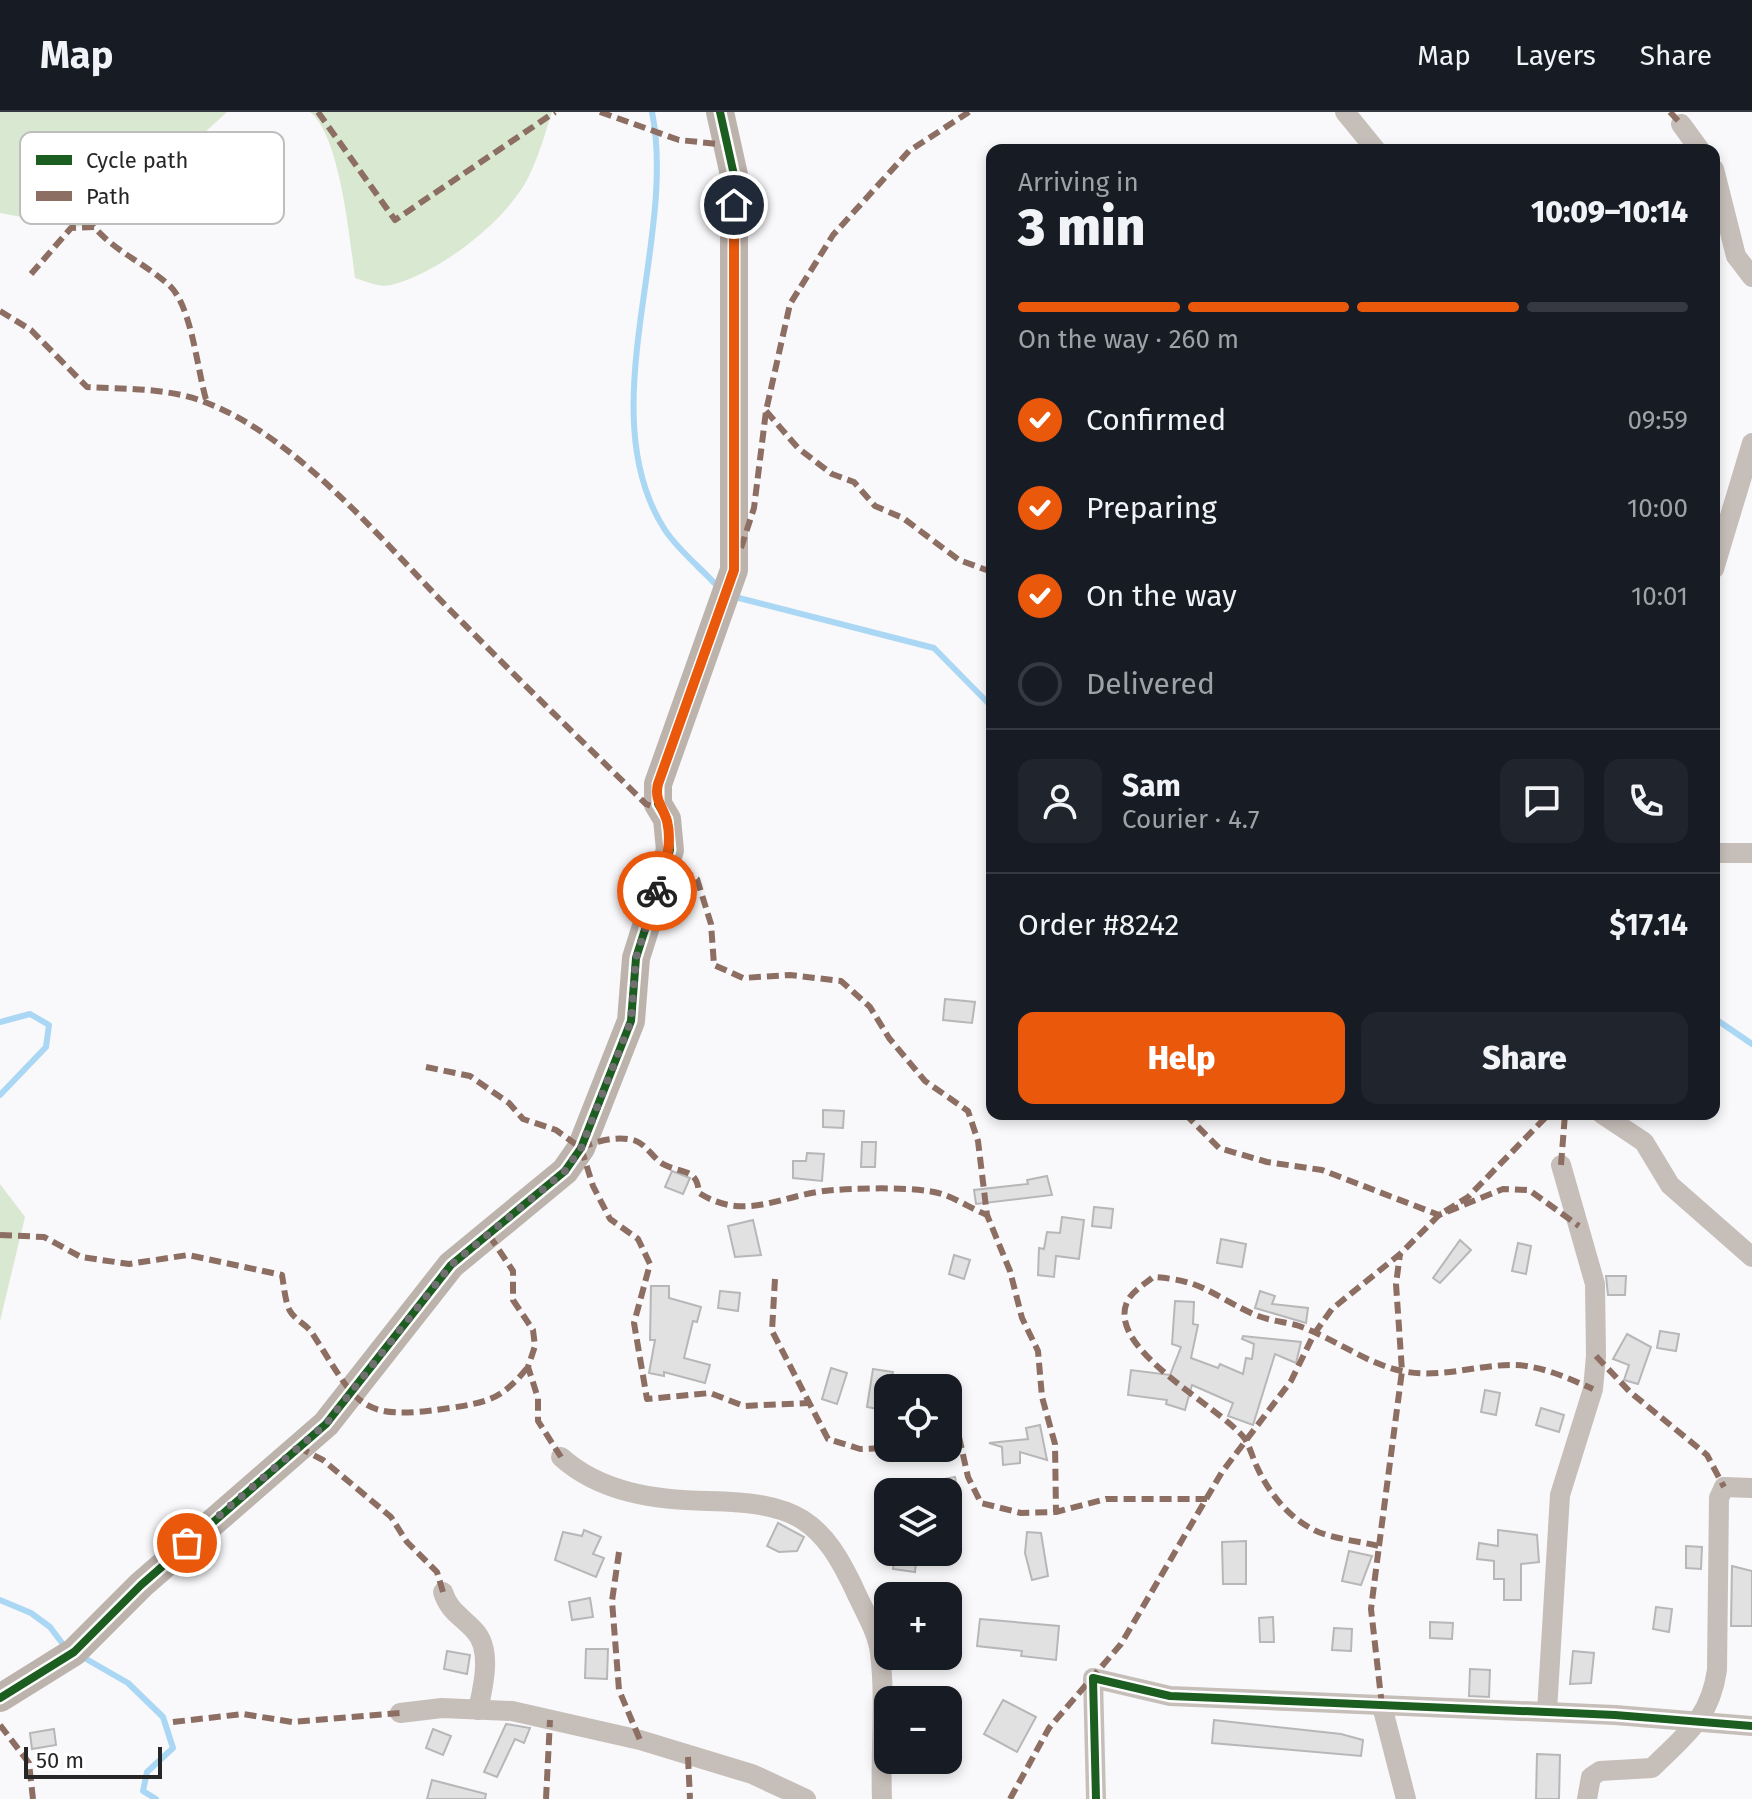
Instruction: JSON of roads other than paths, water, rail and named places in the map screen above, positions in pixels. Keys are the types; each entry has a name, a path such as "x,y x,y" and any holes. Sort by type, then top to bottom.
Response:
{"street":[{"path":"0,1698 74,1652 141,1585 326,1424 451,1265 565,1171 581,1148 631,1021 636,958 670,850 667,819 658,804 658,784 734,570 734,175 720,112"},
{"path":"1345,112 1371,144"},
{"path":"1681,124 1696,144"},
{"path":"1720,193 1736,256 1752,277"},
{"path":"1720,549 1752,443"},
{"path":"1720,853 1752,853"},
{"path":"1611,1120 1644,1142 1670,1185 1752,1257"},
{"path":"1547,1711 1560,1495 1593,1389 1596,1356 1595,1284 1561,1165"},
{"path":"561,1457 574,1468 617,1489 678,1503 757,1503 808,1520 826,1536 841,1560 880,1651 882,1799"},
{"path":"1587,1799 1591,1777 1600,1771 1652,1768 1701,1721 1713,1695 1717,1670 1719,1498 1724,1487 1752,1488"},
{"path":"443,1592 448,1608 478,1633 486,1670 478,1710"},
{"path":"1096,1799 1093,1678 1170,1696 1547,1711 1752,1726"},
{"path":"1382,1706 1406,1799"},
{"path":"400,1713 442,1708 512,1711 640,1740 752,1774 806,1799"}],"waterway":[{"path":"652,112 657,162 654,215 634,380 635,433 644,483 665,530 719,588"},
{"path":"731,596 934,648 986,701"},
{"path":"0,1022 30,1014 49,1025 46,1047 0,1095"},
{"path":"1720,1022 1752,1044"},
{"path":"0,1600 31,1613 50,1627 65,1647"},
{"path":"81,1656 128,1683 163,1717 173,1748 147,1772 143,1791 156,1799"}]}
